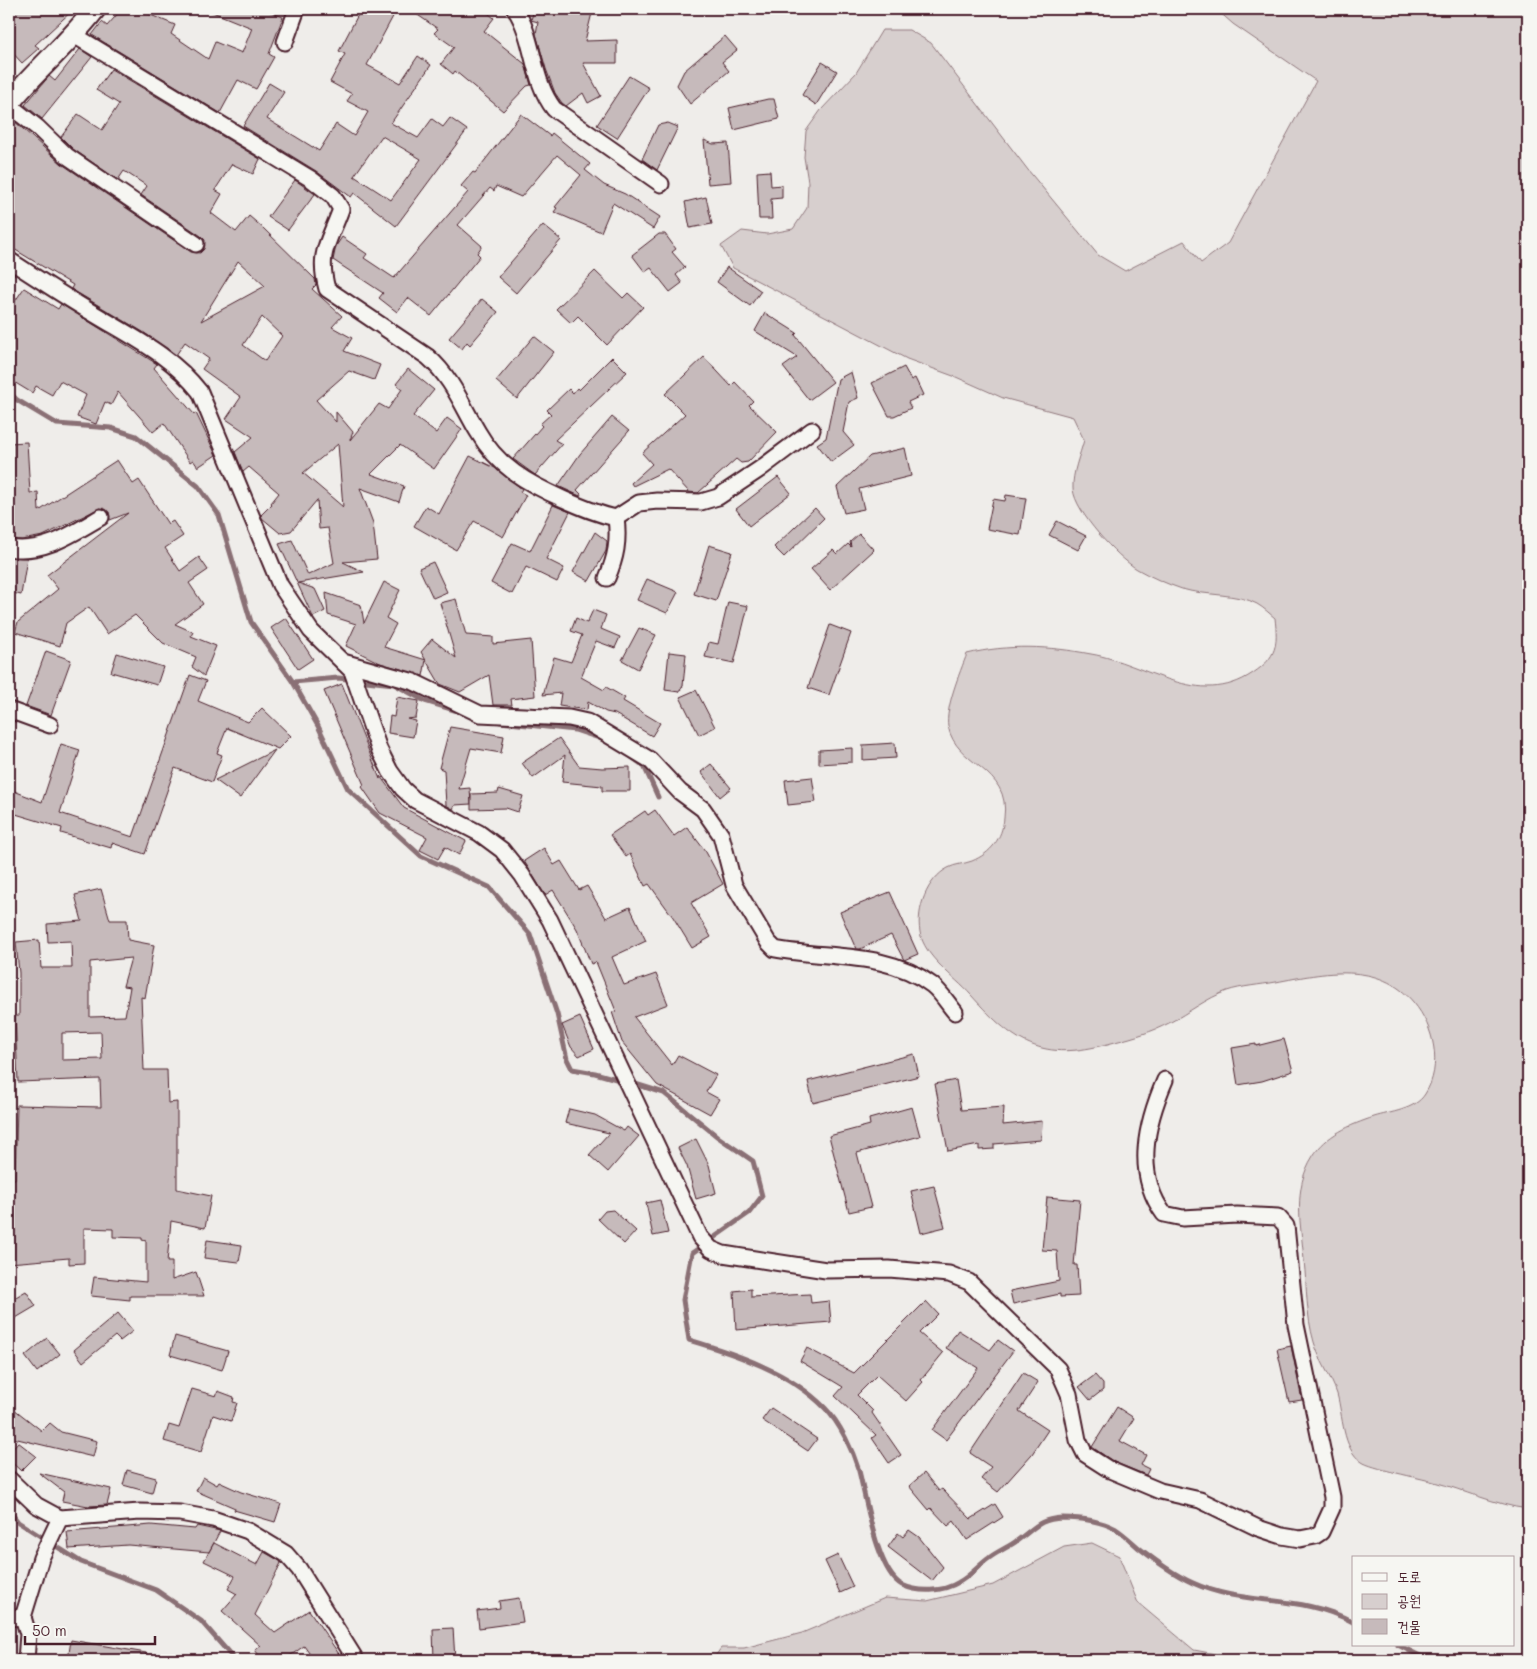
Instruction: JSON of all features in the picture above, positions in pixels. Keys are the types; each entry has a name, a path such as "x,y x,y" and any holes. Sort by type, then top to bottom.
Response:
{"street":[{"path":"95,9 74,35 26,82 9,104 67,156 196,244"},
{"path":"285,42 297,9"},
{"path":"515,9 527,30 540,84 546,98 554,109 661,184"},
{"path":"74,35 311,179 333,196 341,209 323,251 322,270 327,289 428,357 442,369 478,433 491,452 504,466 536,487 597,514 616,518 639,503 657,501 701,502 718,497 760,469 812,430"},
{"path":"9,260 56,291 162,354 187,375 200,392 280,585 311,631 347,666 358,685 379,749 390,771 403,789 415,800 479,833 502,850 522,875 550,920 700,1237 711,1249 723,1254 826,1270 897,1269 949,1274 969,1282 1058,1369 1069,1394 1078,1440 1085,1454 1110,1470 1160,1492 1200,1500 1258,1528 1282,1536 1300,1539 1315,1536 1321,1532 1328,1522 1332,1508 1332,1497 1296,1325 1286,1226 1278,1217 1237,1215 1183,1218 1164,1214 1154,1201 1148,1184 1145,1142 1155,1102 1165,1080"},
{"path":"9,548 20,550 51,544 101,517"},
{"path":"607,578 615,559 619,540 616,518"},
{"path":"347,666 414,682 480,714 569,718 587,722 610,735 650,760 686,798 704,809 721,835 734,885 768,942 776,949 858,957 890,965 918,975 934,987 954,1012"},
{"path":"9,710 50,726"},
{"path":"9,1479 36,1505 60,1518 140,1512 180,1513 213,1519 248,1531 277,1547 293,1561 356,1660"},
{"path":"26,1660 28,1634 16,1618 60,1518"}],"green space":[{"path":"1216,9 1528,9 1528,1509 1492,1501 1446,1485 1385,1470 1362,1462 1350,1449 1344,1431 1337,1394 1319,1355 1311,1332 1300,1220 1300,1194 1306,1169 1318,1149 1339,1132 1365,1120 1402,1110 1415,1104 1425,1094 1431,1083 1435,1059 1431,1035 1421,1013 1400,989 1384,980 1367,975 1331,973 1312,975 1233,989 1220,994 1169,1023 1143,1034 1091,1048 1070,1051 1052,1050 1035,1046 1004,1028 927,950 920,932 919,923 922,905 934,879 948,868 972,861 985,854 998,839 1003,826 1004,801 999,788 991,777 961,750 953,740 948,726 951,700 967,654 1013,647 1075,651 1112,659 1172,681 1193,686 1213,687 1233,683 1253,673 1267,661 1276,643 1275,618 1249,600 1182,589 1159,580 1137,569 1119,555 1098,533 1081,510 1076,499 1073,489 1074,477 1084,440 1073,417 1003,398 956,377 907,359 733,268 721,246 742,231 767,234 793,229 807,208 808,182 804,157 806,131 821,110 856,73 882,30 909,30 931,43 1028,170 1098,255 1125,271 1184,241 1201,263 1228,243 1316,81 1233,24"},
{"path":"1092,1543 1119,1556 1138,1603 1194,1650 1248,1660 693,1660 716,1655 721,1648 744,1648 802,1633 885,1598 927,1601 993,1585 1064,1547"}],"building":[{"path":"9,9 74,9 35,45 39,48 22,63 9,49"},
{"path":"122,9 136,9 175,25 171,34 208,59 215,42 242,53 252,28 205,9 263,9 283,17 269,54 274,57 256,89 238,80 220,113 92,35 102,22 107,26"},
{"path":"361,9 397,9 367,65 400,83 418,56 431,65 391,123 418,138 432,119 443,127 450,118 467,130 396,226 354,193 351,197 316,171 243,126 269,83 284,92 267,119 319,151 336,124 354,136 368,112 347,101 352,94 330,82 345,54 339,51","holes":["382,136 421,159 391,200 354,176"]},
{"path":"409,9 483,9 494,18 484,31 525,64 531,85 527,86 503,111 455,71 453,74 441,64 454,47 434,33 438,29"},
{"path":"534,9 593,9 585,41 617,40 617,63 583,63 601,96 588,103 583,93 566,106 562,103 555,93 546,69 536,34 538,22 531,20"},
{"path":"725,36 737,50 722,62 729,71 690,104 677,85 684,71"},
{"path":"80,49 92,57 42,119 25,105 49,76 55,81"},
{"path":"822,62 837,71 816,105 802,95"},
{"path":"111,69 260,159 253,174 232,164 215,190 222,194 211,213 236,232 249,216 263,228 315,279 316,285 312,289 342,316 332,327 352,338 344,351 380,365 374,380 349,371 316,400 336,422 336,412 353,432 350,440 379,404 388,409 402,389 396,384 408,369 434,390 413,416 436,433 447,418 462,429 434,469 400,445 371,474 404,486 399,502 360,488 373,523 377,559 343,562 364,572 298,583 315,589 325,611 313,617 279,544 292,540 308,575 334,563 328,528 319,529 317,500 291,531 280,533 262,518 261,515 272,504 279,493 249,467 243,472 235,452 253,437 226,419 241,397 202,369 209,359 185,342 176,355 143,332 71,289 73,285 9,246 9,126 13,120 62,164 191,252 200,253 204,249 205,240 201,236 141,195 147,186 124,171 118,180 73,149 61,137 78,114 102,130 119,104 96,90","holes":["238,261 265,286 201,321","262,317 282,336 265,361 243,345","338,444 343,507 303,473"]},
{"path":"629,76 649,88 617,138 597,125"},
{"path":"774,99 779,119 734,130 729,108"},
{"path":"521,114 550,136 552,133 590,164 585,170 604,185 625,194 660,217 653,229 613,203 601,232 554,212 557,208 555,207 581,175 557,155 521,197 496,186 494,191 490,188 458,225 482,246 477,253 480,256 431,316 408,298 397,312 379,298 383,293 333,260 336,246 342,237 367,254 364,258 394,278 468,192 461,186 473,172 475,173"},
{"path":"668,123 678,127 657,170 642,159 658,125"},
{"path":"704,140 713,144 728,143 731,182 708,184"},
{"path":"770,171 771,186 782,185 782,198 771,199 772,219 759,219 757,172"},
{"path":"295,180 315,194 288,230 268,217"},
{"path":"706,197 712,224 690,228 685,202"},
{"path":"543,225 561,240 516,293 498,277"},
{"path":"659,234 665,234 676,249 672,252 685,267 676,275 682,283 670,292 651,268 645,272 632,255"},
{"path":"727,267 761,291 750,306 717,282"},
{"path":"595,271 623,298 628,293 643,307 607,345 578,316 571,323 556,309"},
{"path":"24,288 58,309 61,304 157,364 154,368 194,414 196,413 216,455 198,467 193,460 190,462 164,423 153,432 118,392 111,405 105,402 96,424 77,417 86,395 60,381 52,395 36,386 32,393 9,379 9,310"},
{"path":"482,299 498,312 470,345 467,342 462,349 449,338"},
{"path":"765,313 797,333 795,335 833,382 809,400 783,367 797,357 755,331"},
{"path":"534,336 554,352 517,399 496,381"},
{"path":"612,357 627,372 555,440 562,444 535,475 513,459 542,426 540,424 551,414 547,410 569,389 573,393 577,388 579,390"},
{"path":"704,357 731,386 735,382 753,401 749,405 777,432 748,462 741,463 736,459 698,493 689,492 668,469 633,486 631,483 652,464 642,453 685,414 665,394"},
{"path":"904,367 911,380 915,378 923,395 908,402 911,408 894,416 889,416 872,383"},
{"path":"851,372 858,398 849,402 843,432 854,445 831,462 817,444 826,438 838,379"},
{"path":"612,417 629,431 577,490 581,494 580,496 558,486 580,454"},
{"path":"27,442 30,493 38,492 39,511 117,460 133,484 139,480 168,524 173,521 183,536 165,548 180,571 199,557 208,570 189,583 203,604 175,624 193,632 191,636 216,646 204,676 192,667 196,657 163,643 135,615 107,634 89,607 66,623 60,646 15,632 18,622 58,589 47,575 128,513 110,520 109,512 100,508 43,536 22,540 9,539 9,443"},
{"path":"905,448 911,476 859,489 864,509 844,513 837,487 870,456"},
{"path":"470,456 495,468 522,489 520,492 526,495 503,537 474,521 456,550 414,526 426,506 439,514"},
{"path":"778,477 791,493 749,526 736,509"},
{"path":"1006,495 1026,498 1020,535 987,529 993,499 1005,501"},
{"path":"553,505 570,512 546,559 564,568 557,582 526,567 512,594 491,583 512,543 530,551"},
{"path":"815,508 824,518 784,557 774,547"},
{"path":"1057,521 1086,536 1078,550 1049,535"},
{"path":"595,532 607,541 606,551 589,581 573,572"},
{"path":"859,534 874,550 830,590 811,569 833,550 837,554 848,544 851,547 850,542"},
{"path":"709,545 732,552 716,601 694,594"},
{"path":"9,557 27,558 21,595 9,592"},
{"path":"433,562 447,592 433,598 419,568"},
{"path":"647,579 678,592 667,613 637,600"},
{"path":"384,582 400,590 386,618 396,624 384,647 426,660 423,676 380,663 346,646 356,624 328,615 326,593 361,605 364,623"},
{"path":"456,599 466,635 493,637 493,644 531,640 535,696 511,699 512,705 493,705 489,675 460,692 440,684 421,652 432,639 456,658 440,603"},
{"path":"728,602 748,606 734,663 705,657 709,642 718,644"},
{"path":"593,610 606,615 601,629 620,637 615,648 596,641 581,677 604,690 606,687 625,698 623,701 660,723 652,736 615,714 606,712 588,702 587,710 559,706 561,693 543,695 554,657 571,662 582,635 571,631 576,618 587,623"},
{"path":"286,618 313,659 298,669 271,628"},
{"path":"830,625 851,633 829,695 808,688"},
{"path":"639,628 656,635 638,669 622,660"},
{"path":"46,651 71,660 51,715 26,706"},
{"path":"669,652 686,654 683,686 679,692 665,690"},
{"path":"117,653 163,667 157,685 111,672"},
{"path":"190,675 206,681 198,701 248,722 262,708 291,736 278,749 227,728 217,753 222,755 212,782 175,768 145,854 112,843 111,848 61,833 62,828 9,812 9,789 42,802 61,744 80,750 60,813 133,837"},
{"path":"342,684 380,779 380,776 404,808 466,841 459,855 445,847 438,859 420,850 427,837 380,813 362,787 364,785 324,691"},
{"path":"696,690 715,727 699,735 680,697"},
{"path":"397,697 419,701 416,718 407,719 416,721 413,737 388,733 390,716 394,717"},
{"path":"450,727 504,736 501,753 471,748 459,789 470,788 471,804 455,805 453,809 446,805 444,770 439,768"},
{"path":"559,738 579,766 602,768 630,767 630,791 602,791 602,786 562,782 565,755 533,778 522,763"},
{"path":"895,743 896,758 863,760 863,745"},
{"path":"852,748 852,762 819,764 819,750"},
{"path":"275,750 240,798 215,780"},
{"path":"711,764 731,788 720,797 701,772"},
{"path":"812,777 816,802 788,805 785,780"},
{"path":"499,789 523,796 518,812 506,808 471,809 471,794 498,793"},
{"path":"655,810 674,836 687,827 706,852 723,884 691,903 711,937 692,948 673,917 649,884 645,886 630,854 626,857 610,835 645,811 648,815"},
{"path":"544,848 554,865 561,861 579,890 587,886 606,918 630,907 646,941 612,957 624,985 656,974 668,1004 634,1017 672,1065 678,1055 716,1075 706,1092 719,1099 710,1114 657,1085 622,1042 612,1012 616,1011 596,962 591,964 577,929 553,890 545,895 524,861"},
{"path":"101,889 110,920 127,920 128,940 154,945 145,998 141,997 144,1070 167,1070 168,1103 177,1102 177,1189 211,1196 205,1228 171,1221 167,1262 172,1262 172,1280 196,1272 204,1296 130,1296 130,1300 91,1296 94,1277 146,1282 146,1241 142,1240 142,1238 113,1237 113,1229 84,1228 84,1263 69,1264 69,1258 9,1263 9,1179 15,1179 17,1105 101,1107 100,1079 18,1082 15,1016 19,1016 19,973 16,942 39,940 41,968 72,968 71,941 48,942 47,924 82,921 75,895","holes":["131,958 123,986 130,987 125,1016 90,1017 90,962","101,1032 102,1059 62,1060 62,1033"]},
{"path":"890,892 918,954 904,960 891,935 856,949 840,912"},
{"path":"580,1017 594,1049 579,1056 571,1047 562,1025"},
{"path":"1284,1039 1293,1071 1262,1081 1238,1085 1232,1048 1256,1044 1256,1046"},
{"path":"914,1054 919,1076 813,1103 808,1081"},
{"path":"956,1080 961,1110 1004,1107 1003,1125 1042,1121 1041,1140 994,1144 994,1149 979,1150 979,1145 948,1151 935,1084"},
{"path":"912,1107 920,1136 857,1153 871,1207 849,1212 829,1136 870,1125 869,1119"},
{"path":"569,1109 595,1115 624,1131 627,1127 639,1136 608,1172 589,1155 609,1133 565,1123"},
{"path":"696,1139 709,1165 716,1193 696,1199 687,1166 678,1148"},
{"path":"934,1186 945,1227 921,1233 911,1191"},
{"path":"1047,1197 1080,1200 1074,1265 1077,1265 1079,1296 1060,1297 1060,1294 1013,1304 1010,1291 1059,1281 1057,1251 1042,1250"},
{"path":"660,1200 668,1233 653,1236 646,1203"},
{"path":"613,1210 636,1231 624,1244 598,1219 605,1211"},
{"path":"207,1240 242,1245 239,1262 204,1258"},
{"path":"751,1289 751,1297 810,1294 811,1303 829,1301 831,1322 736,1330 734,1291"},
{"path":"26,1291 36,1306 9,1322 9,1301"},
{"path":"926,1301 938,1314 919,1333 943,1353 921,1380 923,1382 906,1401 877,1375 857,1395 873,1411 872,1413 901,1455 889,1463 872,1438 876,1435 835,1396 843,1387 800,1361 807,1348 854,1373"},
{"path":"118,1313 133,1331 120,1341 115,1336 83,1362 74,1350"},
{"path":"958,1330 990,1350 998,1340 1013,1351 946,1440 932,1430 978,1368 946,1348"},
{"path":"175,1336 228,1351 222,1370 170,1355"},
{"path":"47,1338 60,1354 37,1372 25,1356"},
{"path":"1291,1346 1302,1400 1289,1402 1277,1349"},
{"path":"1023,1373 1038,1382 1019,1411 1048,1430 1032,1454 998,1492 981,1479 991,1467 970,1453"},
{"path":"1095,1375 1103,1384 1103,1390 1090,1400 1079,1387"},
{"path":"192,1389 216,1396 218,1391 234,1397 233,1402 237,1403 231,1421 213,1415 201,1452 164,1441 169,1425 179,1428"},
{"path":"9,1405 42,1431 50,1423 61,1432 97,1441 93,1457 9,1437"},
{"path":"1117,1407 1134,1418 1120,1441 1146,1455 1141,1465 1149,1469 1146,1475 1114,1462 1092,1447"},
{"path":"771,1408 817,1439 808,1451 762,1420"},
{"path":"18,1442 36,1456 21,1471 9,1460 9,1452"},
{"path":"127,1470 156,1478 152,1493 123,1485"},
{"path":"39,1473 111,1489 107,1505 88,1506 62,1501 64,1492"},
{"path":"924,1473 939,1491 942,1489 971,1519 995,1504 1003,1517 967,1540 954,1521 948,1526 931,1508 929,1510 909,1486"},
{"path":"203,1477 217,1485 219,1482 241,1492 281,1504 275,1522 234,1510 235,1508 196,1491"},
{"path":"151,1525 195,1529 197,1526 220,1531 209,1552 128,1545 69,1549 67,1532"},
{"path":"909,1530 919,1537 943,1567 932,1581 888,1547 898,1533 903,1537"},
{"path":"214,1543 257,1565 264,1552 280,1561 281,1563 255,1615 275,1633 309,1610 343,1660 314,1660 304,1646 284,1660 263,1660 255,1650 261,1646 222,1611 237,1594 228,1589 235,1576 204,1561"},
{"path":"838,1555 853,1587 840,1593 825,1561"},
{"path":"519,1598 523,1622 479,1628 477,1611 500,1608 499,1601"},
{"path":"453,1628 455,1660 434,1660 433,1629"},
{"path":"71,1640 146,1653 145,1660 68,1660"}],"waterway":[{"path":"9,392 17,400 57,424 111,428 136,436 198,486 219,515 251,622 293,682 318,726 348,789 421,856 489,887 530,934 557,1014 567,1059 572,1069 623,1081"},
{"path":"293,682 338,678 394,684 425,701 461,712"},
{"path":"500,722 575,730 605,740"},
{"path":"633,758 644,766 658,797"},
{"path":"632,1083 664,1093 718,1137 753,1161 762,1196 749,1213 692,1253 683,1300 689,1340 725,1351 779,1374 811,1395 831,1414 850,1446 859,1471 879,1550 893,1577 902,1585 923,1590 946,1588 967,1577 985,1561 1042,1522 1062,1518 1090,1520 1116,1529 1145,1553 1193,1583 1232,1595 1313,1607 1352,1622"},
{"path":"9,1510 18,1522 81,1562 156,1590 201,1621 235,1660"},
{"path":"1400,1646 1428,1660"}]}
